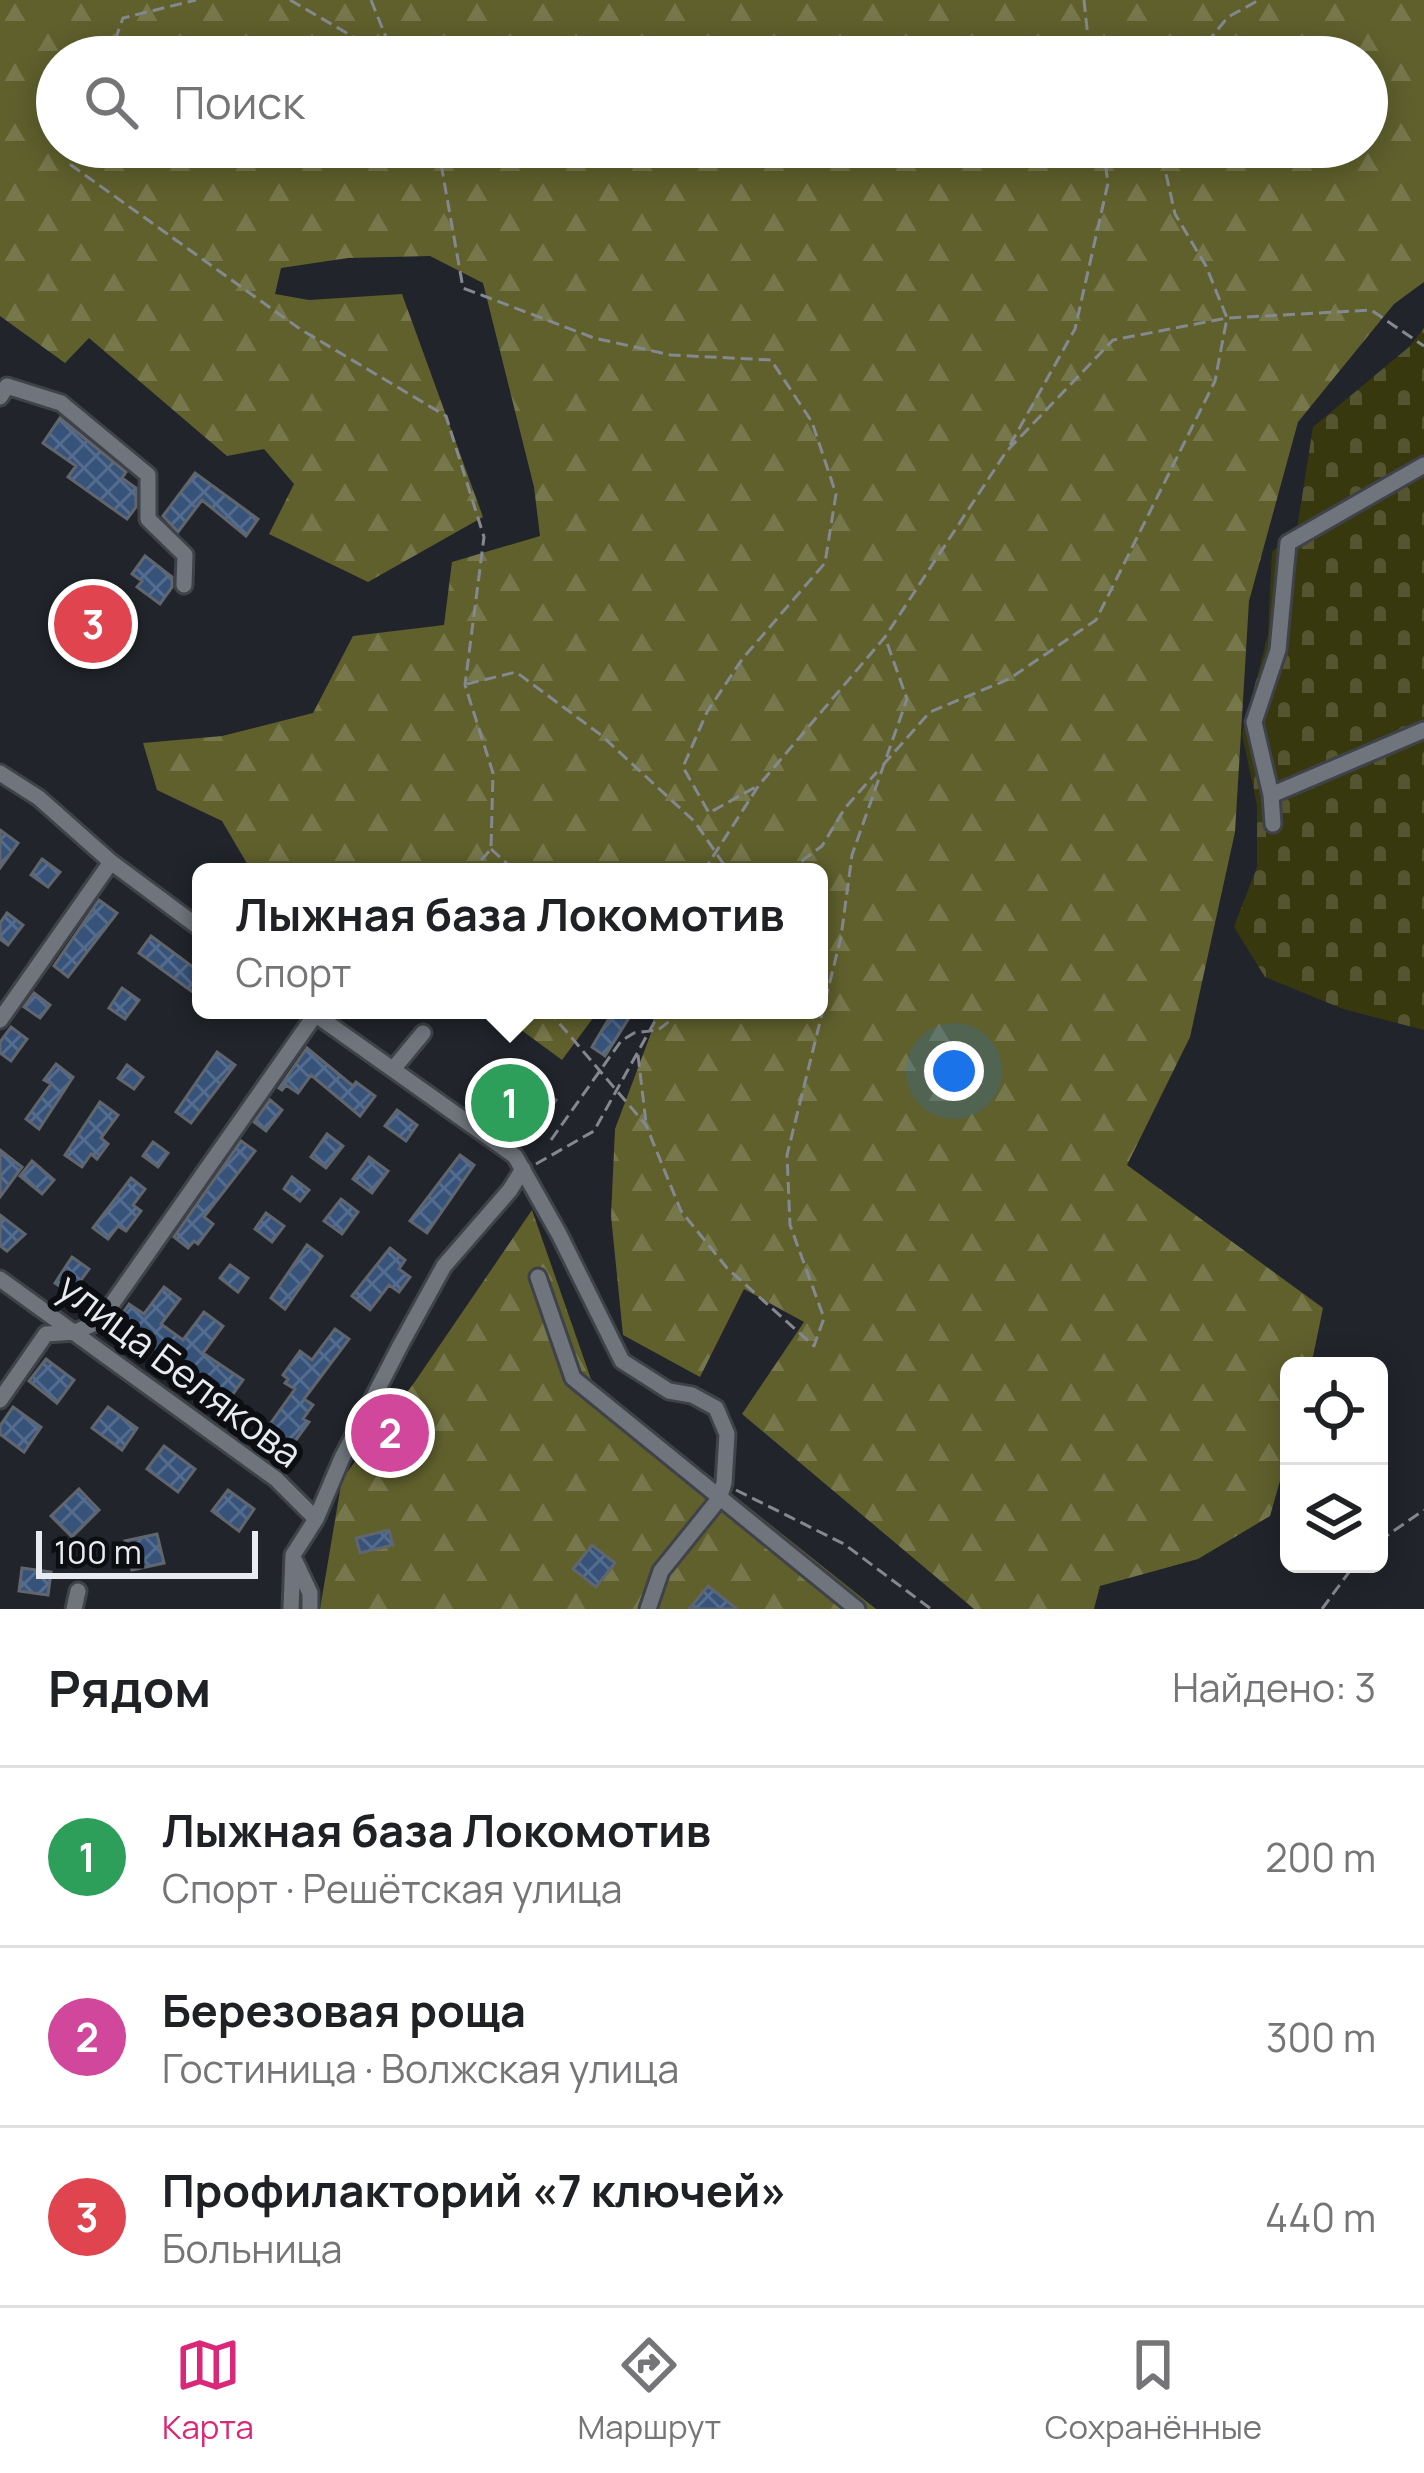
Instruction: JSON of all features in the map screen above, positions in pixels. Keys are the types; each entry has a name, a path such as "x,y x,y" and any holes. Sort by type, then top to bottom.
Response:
{"street":[{"path":"0,397 7,386 61,403 148,475 148,519 185,555 184,585"},
{"path":"1274,824 1254,722 1278,650 1288,543 1424,465"},
{"path":"1271,795 1424,730"},
{"path":"0,773 192,922"},
{"path":"0,1019 112,862"},
{"path":"0,1400 46,1334 75,1332 100,1322 307,1019"},
{"path":"322,1019 515,1156 622,1361 669,1391 692,1395 716,1408 727,1434 721,1491 661,1571 647,1609"},
{"path":"394,1068 423,1033"},
{"path":"292,1609 293,1555 316,1519 343,1458 444,1266 523,1169"},
{"path":"538,1277 574,1378 721,1491 857,1609"},
{"name":"улица Белякова","path":"0,1279 276,1479 316,1519"},
{"path":"293,1555 310,1593 310,1609"},
{"path":"74,1609 78,1591"}],"path":[{"path":"116,36 122,18 196,0"},
{"path":"290,0 354,36"},
{"path":"371,0 384,36"},
{"path":"1084,0 1088,36"},
{"path":"1213,36 1228,17 1259,0"},
{"path":"75,168 300,328 446,416 484,537 465,685 493,773 491,848 478,863"},
{"path":"442,168 463,288 594,338 670,355 771,360 812,422 836,494 825,563 742,658 707,712 682,767 709,813 760,785"},
{"path":"709,863 760,785 885,638 1006,452 1075,329 1108,183 1106,168"},
{"path":"799,863 822,846 845,808 930,712 1009,679 1096,620 1215,381 1227,318 1206,266 1175,214 1165,168"},
{"path":"1006,452 1113,340 1227,318 1371,310 1424,346"},
{"path":"828,989 852,855 907,700 885,638"},
{"path":"465,685 516,672 610,743 695,822 723,863"},
{"path":"491,848 507,863"},
{"path":"556,1019 646,1124"},
{"path":"523,1169 594,1131 656,1019"},
{"path":"550,1140 621,1041 634,1033 658,1030 672,1019"},
{"path":"638,1052 646,1124 681,1211 728,1268 814,1346 824,1318 790,1225 787,1155 821,1019"},
{"path":"721,1491 844,1544 931,1609"},
{"path":"1388,1535 1424,1510"},
{"path":"1322,1609 1348,1573"}],"green space":[{"path":"0,0 1424,0 1424,282 1394,304 1298,422 1249,601 1235,832 1190,1037 1127,1165 1323,1308 1313,1357 1280,1357 1280,1481 1270,1516 1198,1559 1100,1586 1094,1609 974,1609 742,1414 804,1322 744,1289 700,1377 623,1335 611,1216 615,1129 653,1019 828,1019 828,863 247,863 222,821 157,790 143,743 222,736 313,713 353,636 444,625 452,562 540,536 534,487 483,283 430,256 348,258 281,268 275,294 309,300 402,294 483,517 368,582 269,534 294,484 264,449 227,456 89,338 65,363 0,316"},
{"path":"1424,328 1424,1030 1343,1009 1265,977 1234,927 1257,867 1257,805 1242,734 1268,635 1272,552 1297,529 1313,427 1409,347"},
{"path":"506,1019 592,1019 562,1060"},
{"path":"532,1210 592,1382 876,1609 320,1609 342,1479"}],"building":[{"path":"60,418 126,472 122,478 136,488 136,507 127,519 68,477 76,466 43,443"},
{"path":"195,473 258,519 246,536 202,500 178,532 163,516"},
{"path":"145,556 172,577 172,587 160,604 137,587 142,581 132,574"},
{"path":"0,830 18,843 0,868"},
{"path":"42,859 60,872 48,887 31,875"},
{"path":"99,900 117,913 68,977 54,966"},
{"path":"7,913 23,925 8,945 0,939 0,923"},
{"path":"151,936 192,966 192,991 139,953"},
{"path":"122,988 139,1000 125,1019 109,1008"},
{"path":"34,993 50,1005 40,1018 24,1007"},
{"path":"609,1019 628,1019 605,1056 592,1047"},
{"path":"11,1027 27,1039 11,1061 0,1053 0,1042"},
{"path":"307,1048 353,1086 356,1082 375,1096 360,1116 311,1075 298,1093 286,1085 279,1088"},
{"path":"217,1052 235,1065 191,1123 176,1112"},
{"path":"56,1064 73,1077 39,1129 26,1119 51,1084 44,1080"},
{"path":"127,1065 143,1077 134,1089 118,1078"},
{"path":"501,1066 556,1100 540,1125 486,1094"},
{"path":"270,1100 282,1110 266,1131 254,1122"},
{"path":"100,1102 118,1115 101,1138 108,1144 97,1159 91,1154 82,1167 65,1155"},
{"path":"397,1110 417,1125 406,1141 385,1126"},
{"path":"327,1134 343,1146 326,1168 311,1157"},
{"path":"241,1141 255,1151 204,1217 213,1224 198,1244 194,1241 188,1248 174,1237"},
{"path":"153,1142 168,1153 158,1167 143,1156"},
{"path":"0,1150 22,1167 0,1197"},
{"path":"460,1155 474,1165 427,1233 410,1221"},
{"path":"369,1157 388,1171 372,1193 353,1179"},
{"path":"32,1161 54,1180 42,1194 20,1176"},
{"path":"292,1177 309,1190 300,1201 284,1189"},
{"path":"131,1178 145,1189 133,1205 141,1211 126,1231 118,1226 108,1239 93,1228"},
{"path":"341,1199 358,1212 342,1234 324,1221"},
{"path":"266,1213 284,1226 272,1242 255,1229"},
{"path":"0,1215 25,1234 7,1251 0,1246"},
{"path":"307,1245 322,1256 285,1309 271,1298"},
{"path":"390,1248 405,1260 399,1269 410,1277 399,1292 389,1285 370,1310 352,1296"},
{"path":"72,1257 89,1269 71,1294 55,1283"},
{"path":"230,1265 248,1278 238,1292 220,1278"},
{"path":"164,1287 180,1299 161,1324 183,1340 204,1312 223,1326 203,1353 243,1380 230,1398 116,1323 129,1304 144,1314"},
{"path":"335,1329 349,1339 304,1399 313,1405 303,1419 309,1422 293,1444 268,1427 295,1389 285,1383 288,1379 283,1375 300,1351 312,1360"},
{"path":"46,1359 74,1380 57,1403 29,1381"},
{"path":"408,1402 420,1411 413,1422 423,1430 398,1464 375,1448"},
{"path":"13,1407 41,1427 24,1452 0,1434"},
{"path":"108,1407 137,1428 122,1450 92,1428"},
{"path":"164,1446 195,1469 178,1492 147,1469"},
{"path":"79,1489 99,1510 72,1537 51,1516"},
{"path":"228,1490 254,1509 239,1531 212,1511"},
{"path":"389,1530 393,1545 360,1553 356,1538"},
{"path":"157,1534 164,1563 132,1570 125,1541"},
{"path":"592,1545 615,1563 596,1587 573,1569"},
{"path":"22,1568 51,1572 48,1595 19,1591"},
{"path":"708,1586 737,1609 689,1609"}],"place":[{"name":"Профилакторий «7 ключей»","path":"93,624"},
{"name":"Лыжная база Локомотив","path":"510,1103"},
{"name":"Березовая роща","path":"390,1433"}]}
